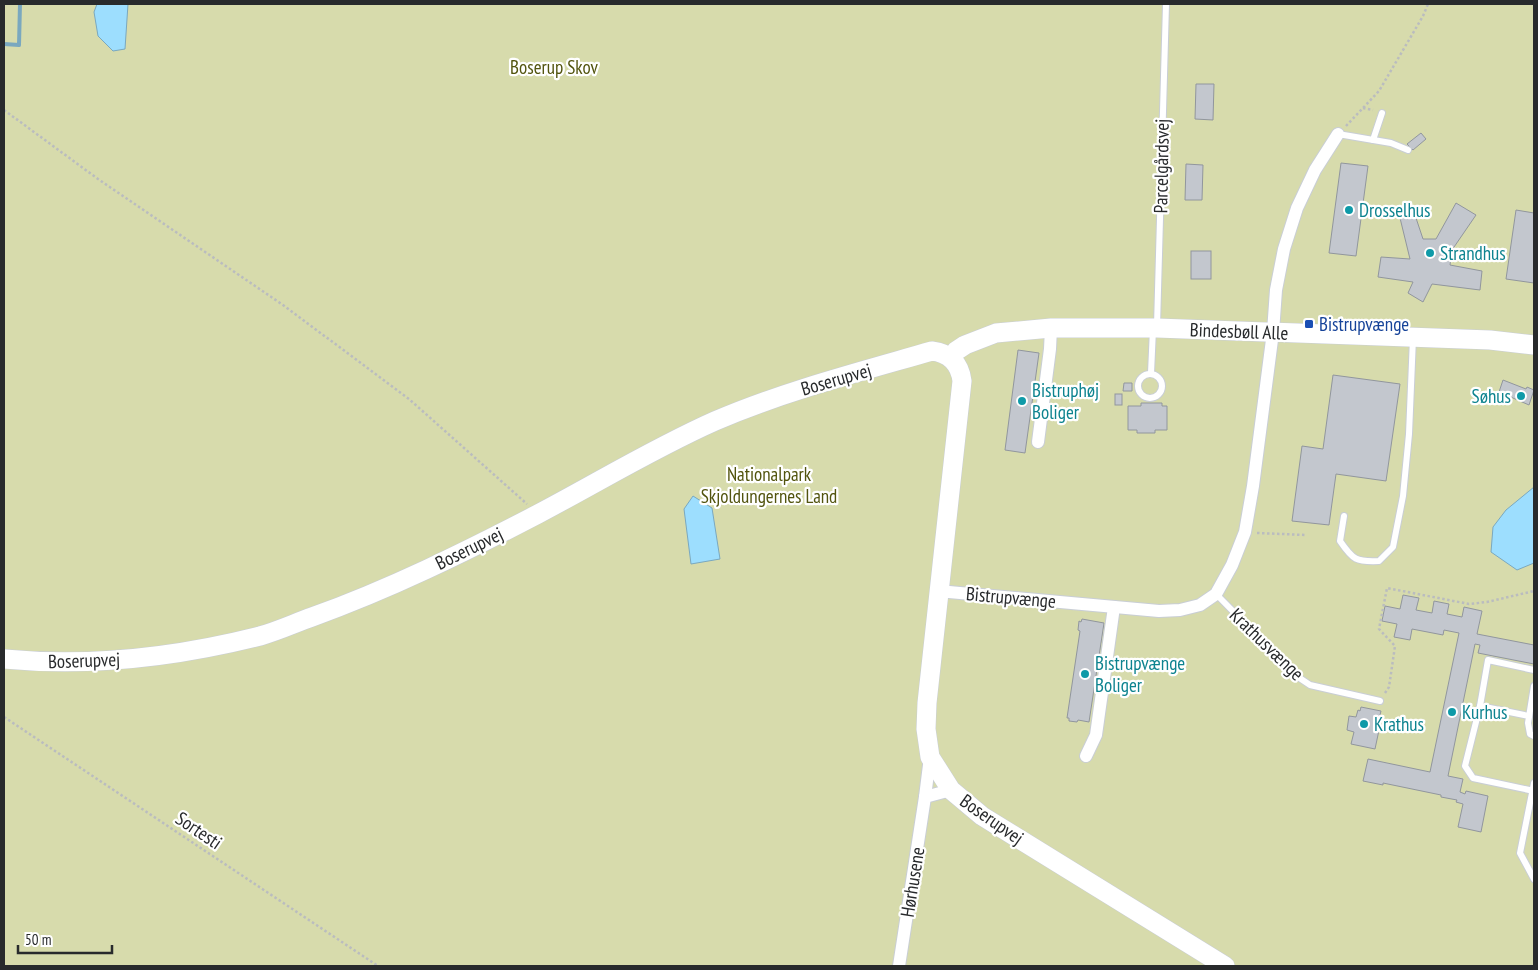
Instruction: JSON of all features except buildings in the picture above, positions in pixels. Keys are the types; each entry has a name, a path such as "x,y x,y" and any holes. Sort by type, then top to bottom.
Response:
{"street":[{"path":"1216,594 1232,565 1245,532 1253,486 1273,332 1276,290 1284,248 1297,208 1315,170 1338,134"},
{"name":"Bindesbøll Alle","path":"951,357 965,345 996,333 1051,328 1155,328 1273,332 1490,340 1534,345"},
{"path":"1038,442 1051,328"},
{"name":"Boserupvej","path":"4,660 31,662 114,660 194,650 262,635 346,605 434,566 538,513 662,446 716,421 791,392 932,351 942,353 951,357 960,368 962,381 927,703 926,729 930,756 951,790 982,816 1225,966"},
{"name":"Bistrupvænge","path":"938,591 1159,611 1180,610 1200,605 1216,594"},
{"path":"1086,756 1096,735 1114,607"},
{"name":"Hørhusene","path":"899,966 930,756"},
{"path":"925,797 951,790"}],"lane":[{"name":"Parcelgårdsvej","path":"1151,373 1155,328 1166,4"},
{"path":"1373,140 1382,113"},
{"path":"1338,134 1392,143 1408,150"},
{"path":"1344,516 1340,541 1349,554 1362,562 1379,561 1393,547 1403,496 1409,434 1413,337"},
{"path":"1151,373 1158,375 1162,380 1163,387 1161,393 1156,397 1149,398 1143,396 1139,391 1138,385 1140,378 1145,374 1151,373"},
{"name":"Krathusvænge","path":"1216,594 1288,667 1310,685 1380,701"},
{"path":"1533,790 1473,778 1465,766 1480,706 1488,660 1534,670"},
{"path":"1534,686 1528,723 1530,734 1534,736"},
{"path":"1480,706 1529,716"},
{"path":"1534,782 1520,853 1534,880"}],"path":[{"path":"1338,134 1379,91 1423,16 1428,4"},
{"path":"4,110 98,179 283,305 401,393 538,513"},
{"path":"1245,532 1306,535"},
{"path":"1380,701 1389,688 1395,646 1380,630 1387,588 1469,604 1487,602 1534,591"},
{"name":"Sortesti","path":"4,717 378,966"}],"green space":[{"name":"Nationalpark Skjoldungernes Land","path":"4,4 1534,4 1534,966 4,966"}],"water":[{"path":"97,4 128,4 125,49 113,51 98,36 94,12"},
{"path":"1534,487 1534,563 1517,570 1491,552 1493,527 1506,510"},
{"path":"693,496 712,508 720,559 691,564 684,509"}],"waterway":[{"path":"4,44 19,45 20,4"}],"place":[{"name":"Drosselhus","path":"1349,210"},
{"name":"Strandhus","path":"1430,253"},
{"name":"Bistrupvænge","path":"1309,324"},
{"name":"Søhus","path":"1521,396"},
{"name":"Bistruphøj Boliger","path":"1022,401"},
{"name":"Bistrupvænge Boliger","path":"1085,674"},
{"name":"Kurhus","path":"1452,712"},
{"name":"Krathus","path":"1364,724"}],"park label":[{"name":"Boserup Skov","path":"554,67"}]}
